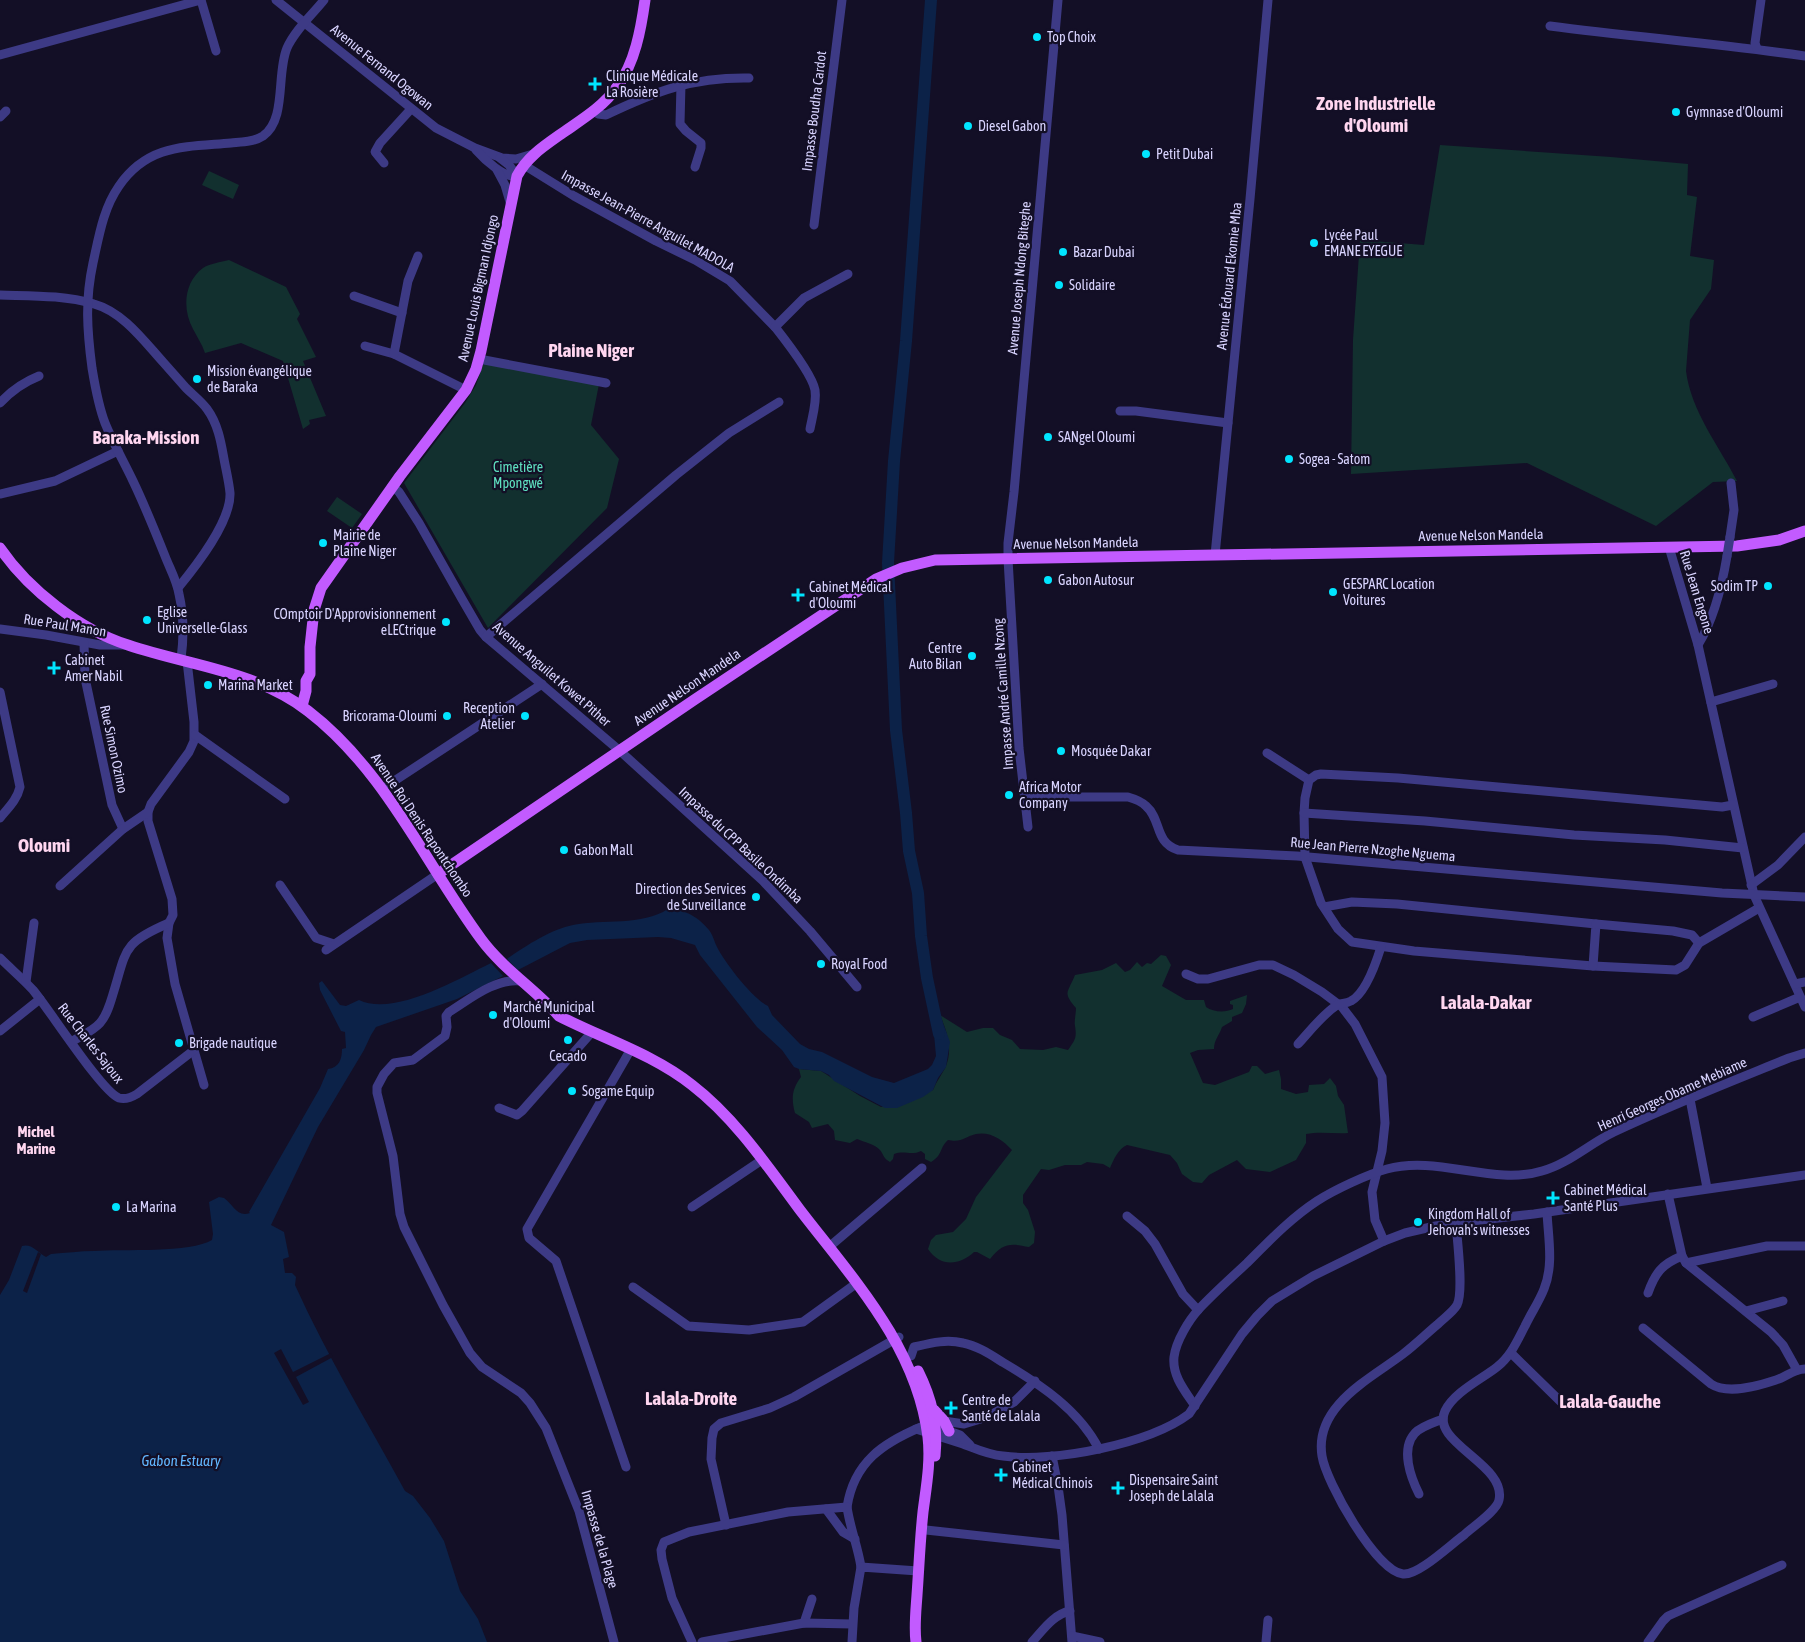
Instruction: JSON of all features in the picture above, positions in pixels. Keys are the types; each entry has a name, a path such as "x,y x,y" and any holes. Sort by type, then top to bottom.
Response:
{"main road":[{"name":"Avenue Louis Bigman Idjongo","path":"303,689 303,680 310,674 310,647 314,610 321,588 392,486 466,390 473,378 480,359 510,202 517,176 534,154 594,111 617,89 630,65 645,0"},
{"name":"Avenue Nelson Mandela","path":"438,874 876,579 902,568 935,560 1751,546 1780,540 1805,531"},
{"name":"Avenue Roi Denis Rapontchombo","path":"0,548 21,575 53,603 83,623 126,645 255,681 283,694 302,707 349,748 364,765 382,789 481,939 499,961 550,1006"},
{"path":"283,694 303,689"},
{"path":"302,707 303,689"},
{"path":"302,707 303,689"},
{"path":"550,1006 559,1016 660,1063 694,1086 728,1118 876,1299 897,1339 934,1429"},
{"path":"550,1006 654,1053 705,1086 732,1113 760,1146 911,1356 926,1387 933,1409 934,1429 918,1571 915,1619 916,1642"},
{"path":"923,1642 921,1620 928,1493"}],"street":[{"path":"0,55 201,0 216,51"},
{"name":"Avenue Fernand Ogowan","path":"276,0 436,128 493,159"},
{"path":"204,1085 175,984 167,938 169,923 173,915 172,899 148,821 148,812 151,804 193,746 195,735 184,660 183,624 178,588 149,515 104,422 96,393 87,327 87,302 98,242 108,205 128,175 146,160 172,148 187,145 244,142 255,140 269,131 278,110 282,71 287,49 305,22 324,0"},
{"name":"Impasse Boudha Cardot","path":"814,225 842,0"},
{"name":"Avenue Joseph Ndong Biteghe","path":"1008,559 1008,542 1058,0"},
{"name":"Avenue Édouard Ekomie Mba","path":"1215,555 1268,0"},
{"path":"1757,49 1755,43 1761,0"},
{"path":"1550,26 1805,56"},
{"path":"594,111 598,114 606,115 660,91 681,84 717,79 749,78"},
{"path":"681,84 680,124 700,142 701,148 695,167"},
{"path":"384,163 375,152 380,143 411,109"},
{"path":"493,159 516,159 534,154"},
{"path":"493,159 509,165 517,176"},
{"path":"493,159 510,202"},
{"name":"Impasse Jean-Pierre Anguilet MADOLA","path":"524,165 574,196 695,260 730,281 775,327 815,390 810,429"},
{"path":"394,354 408,281 418,256"},
{"path":"775,327 804,298 848,274"},
{"path":"0,295 49,297 87,302 105,308 118,316 131,328 188,389 200,399 214,419 229,485 229,507 224,522 216,536 178,588"},
{"path":"354,296 402,313"},
{"path":"365,346 394,354 466,390"},
{"path":"480,359 606,383"},
{"path":"0,402 10,393 39,376"},
{"path":"486,636 676,475 729,433 779,402"},
{"path":"1120,411 1136,411 1228,423"},
{"path":"0,494 54,481 118,451"},
{"path":"1698,645 1705,633 1728,556 1734,510 1732,483"},
{"name":"Avenue Anguilet Kowet Pither","path":"392,486 399,492 419,523 462,599 486,636 620,750"},
{"name":"Rue Jean Engone","path":"1669,547 1698,645 1751,885 1759,908 1771,930 1805,1007"},
{"name":"Impasse André Camille Nzong","path":"1008,559 1019,748 1028,827"},
{"name":"Rue Paul Manon","path":"0,629 46,635 84,643 113,646 126,645"},
{"name":"Rue Simon Ozimo","path":"84,643 85,678 112,805 123,829"},
{"path":"382,789 542,684"},
{"path":"1710,702 1773,684"},
{"path":"0,692 20,787 13,803 0,818"},
{"path":"195,735 285,799"},
{"path":"0,747 10,743"},
{"name":"Impasse du CPP Basile Ondimba","path":"620,750 783,900 857,987"},
{"path":"1267,753 1310,780"},
{"path":"1733,805 1722,807 1398,778 1321,774 1316,775 1310,780 1304,813 1305,857 1324,907 1338,929 1352,942 1381,947 1593,966 1676,970 1685,965 1699,943 1759,908"},
{"name":"Rue Jean Pierre Nzoghe Nguema","path":"1023,786 1032,796 1037,797 1128,797 1140,801 1151,812 1164,842 1169,847 1178,850 1305,857 1754,895 1805,897"},
{"path":"60,886 123,829 148,812"},
{"path":"1304,813 1425,821 1574,835 1665,840 1744,848"},
{"path":"1751,885 1778,865 1805,838"},
{"path":"326,950 438,874"},
{"path":"280,885 316,938 334,944"},
{"path":"1324,907 1352,902 1397,904 1673,931 1692,935 1699,943"},
{"path":"26,982 34,923"},
{"path":"71,1042 101,1022 109,1007 122,958 129,946 149,932 169,923"},
{"path":"1593,966 1596,924"},
{"path":"1298,1044 1320,1019 1338,1004 1345,1004 1359,995 1376,964 1381,947"},
{"name":"Rue Charles Sajoux","path":"0,958 26,982 108,1090 118,1098 122,1099 137,1094 194,1050"},
{"path":"1186,974 1198,979 1208,979 1259,965 1273,965 1294,975 1338,1004 1356,1024 1382,1076 1385,1123 1382,1151 1372,1192 1372,1207 1384,1241"},
{"name":"Impasse de la Plage","path":"517,978 494,985 449,1012 446,1016 447,1027 444,1036 413,1060 394,1063 384,1074 377,1087 377,1093 393,1156 400,1214 410,1242 470,1353 482,1368 516,1389 530,1403 546,1428 579,1511 614,1642"},
{"path":"1795,984 1805,982"},
{"path":"1753,1017 1800,997"},
{"path":"0,1032 40,1000"},
{"path":"499,1108 517,1115 522,1111 592,1032"},
{"path":"626,1467 556,1261 529,1238 527,1229 631,1049"},
{"name":"Henri Georges Obame Mebiame","path":"1195,1406 1178,1380 1174,1356 1181,1338 1198,1310 1293,1218 1336,1190 1395,1167 1443,1167 1508,1174 1541,1172 1609,1135 1690,1099 1805,1053"},
{"path":"1690,1099 1707,1188"},
{"path":"692,1207 762,1160"},
{"path":"831,1245 922,1168"},
{"path":"934,1429 974,1449 1003,1456 1052,1456 1099,1449 1155,1433 1189,1414 1242,1334 1256,1316 1272,1301 1313,1276 1384,1241 1424,1228 1805,1175"},
{"path":"1643,1328 1711,1384 1721,1389 1734,1390 1776,1380 1801,1370 1778,1340 1684,1260 1668,1194"},
{"path":"1456,1223 1460,1291 1456,1306 1423,1338 1348,1394 1337,1405 1328,1420 1323,1436 1321,1455 1326,1471 1341,1503 1354,1524 1382,1560 1393,1570 1404,1574 1415,1572 1438,1555 1482,1520 1497,1505 1500,1499 1499,1489 1495,1480 1485,1467 1452,1438 1445,1428 1444,1412 1455,1398 1496,1369 1512,1353 1547,1282 1550,1254 1547,1212"},
{"path":"1127,1216 1155,1244 1183,1294 1198,1310"},
{"path":"1648,1293 1654,1278 1663,1266 1684,1260 1767,1246 1805,1246"},
{"path":"633,1287 688,1326 749,1330 803,1322 857,1283"},
{"path":"1746,1311 1783,1301"},
{"path":"726,1525 711,1459 714,1429 721,1424 770,1408 794,1397 897,1339"},
{"path":"911,1356 914,1347 947,1341 962,1342 976,1346 1035,1381 1062,1403 1085,1426 1099,1449"},
{"path":"1512,1353 1561,1402"},
{"path":"852,1642 852,1624 861,1567 850,1524 848,1507 849,1498 858,1475 871,1456 899,1436 964,1424 987,1417 1014,1402 1035,1381"},
{"path":"1419,1494 1409,1470 1409,1445 1413,1435 1419,1430 1443,1419"},
{"path":"934,1429 960,1435 974,1449"},
{"path":"1052,1456 1058,1486 1072,1639 1100,1642"},
{"path":"692,1642 672,1598 661,1550 664,1542 689,1532 788,1512 848,1507"},
{"path":"826,1509 844,1532 855,1539"},
{"path":"926,1530 1064,1545"},
{"path":"1648,1642 1663,1620 1668,1616 1782,1565"},
{"path":"861,1567 918,1571"},
{"path":"804,1623 812,1599"},
{"path":"1032,1642 1062,1612 1070,1611"},
{"path":"1266,1642 1268,1620"},
{"path":"702,1642 804,1623 852,1624"}],"green space":[{"path":"1440,145 1688,164 1687,195 1697,197 1690,256 1714,260 1711,289 1690,320 1686,371 1689,386 1700,414 1737,481 1713,482 1656,526 1527,463 1351,474 1353,340 1360,240 1424,245"},
{"path":"209,171 239,185 233,199 202,185"},
{"path":"229,260 286,287 300,314 297,319 316,357 303,361 326,416 309,420 310,424 303,429 283,361 241,343 205,353 189,321 186,305 192,281 203,268"},
{"name":"Cimetière Mpongwé","path":"484,362 599,384 591,425 619,459 607,508 488,628 404,483 465,403 476,385"},
{"path":"337,497 362,514 352,528 327,511"},
{"path":"1161,955 1166,956 1171,965 1162,986 1186,1000 1204,1000 1206,1007 1216,1011 1223,1011 1233,1009 1230,1001 1247,995 1242,1013 1232,1017 1232,1021 1222,1027 1214,1049 1198,1050 1190,1053 1203,1083 1215,1085 1249,1072 1252,1066 1257,1066 1265,1074 1279,1070 1281,1089 1296,1094 1308,1092 1309,1085 1324,1084 1330,1078 1336,1086 1338,1096 1344,1105 1348,1133 1306,1134 1306,1143 1296,1160 1270,1172 1246,1169 1237,1160 1209,1175 1202,1183 1193,1182 1182,1174 1177,1163 1170,1155 1127,1145 1119,1152 1110,1168 1103,1164 1087,1162 1081,1165 1065,1165 1049,1170 1041,1169 1023,1195 1023,1203 1028,1210 1035,1232 1034,1243 1029,1247 1012,1245 1003,1247 990,1259 974,1252 956,1262 944,1262 933,1255 928,1249 931,1240 936,1235 953,1232 966,1219 976,1197 1012,1150 1008,1146 991,1135 981,1133 960,1140 948,1140 937,1157 931,1162 925,1159 925,1154 921,1151 894,1154 890,1162 875,1146 857,1139 850,1143 835,1140 834,1131 828,1124 812,1128 809,1122 795,1113 793,1094 801,1077 799,1069 821,1071 881,1107 933,1090 946,1066 949,1053 947,1034 940,1015 967,1032 983,1028 993,1028 1000,1035 1012,1040 1020,1049 1043,1050 1056,1047 1068,1050 1076,1036 1076,1008 1068,995 1075,975 1102,970 1116,963 1125,972 1130,970 1137,962 1142,967 1147,963 1151,964"}],"water":[{"path":"668,909 685,912 705,926 712,934 721,954 740,980 755,996 768,1006 772,1015 800,1044 809,1049 822,1052 872,1077 894,1083 928,1069 936,1056 931,1023 940,1015 950,1042 946,1067 938,1078 933,1090 923,1097 897,1108 885,1108 834,1081 829,1075 821,1071 794,1067 782,1050 757,1027 700,955 695,945 671,938 658,937 587,940 570,943 518,970 507,959 539,939 565,927 585,923 646,918"},
{"name":"Gabon Estuary","path":"491,963 503,976 457,999 376,1027 318,1127 271,1225 284,1232 289,1257 283,1259 285,1273 292,1273 296,1277 295,1285 320,1338 405,1491 413,1496 430,1518 444,1541 460,1591 478,1619 487,1642 0,1642 0,1295 9,1280 22,1246 32,1247 46,1257 51,1254 83,1251 173,1249 202,1244 212,1240 209,1202 219,1197 224,1198 238,1212 242,1214 250,1213 320,1088 328,1069 337,1065 342,1049 346,1048 345,1032 341,1031 320,990 319,983 322,981 340,1005 346,1006 359,1000 373,1004 390,1004 426,994"}],"pier":[{"path":"38,1252 41,1254 27,1293 23,1291"},
{"path":"281,1349 293,1372 331,1353 333,1357 296,1377 309,1402 303,1405 274,1353"}],"waterway":[{"path":"931,0 906,341 894,461 888,563 896,730 909,851 918,893 921,936 927,978 939,1034"}],"place":[{"name":"Top Choix","path":"1037,37"},
{"name":"Clinique Médicale La Rosière","path":"595,84"},
{"name":"Gymnase d'Oloumi","path":"1676,112"},
{"name":"Diesel Gabon","path":"968,126"},
{"name":"Petit Dubai","path":"1146,154"},
{"name":"Lycée Paul EMANE EYEGUE","path":"1314,243"},
{"name":"Bazar Dubai","path":"1063,252"},
{"name":"Solidaire","path":"1059,285"},
{"name":"Mission évangélique de Baraka","path":"197,379"},
{"name":"SANgel Oloumi","path":"1048,437"},
{"name":"Sogea - Satom","path":"1289,459"},
{"name":"Mairie de Plaine Niger","path":"323,543"},
{"name":"Gabon Autosur","path":"1048,580"},
{"name":"Sodim TP","path":"1768,586"},
{"name":"GESPARC Location Voitures","path":"1333,592"},
{"name":"Cabinet Médical d'Oloumi","path":"798,595"},
{"name":"Eglise Universelle-Glass","path":"147,620"},
{"name":"COmptoir D'Approvisionnement eLECtrique","path":"446,622"},
{"name":"Centre Auto Bilan","path":"972,656"},
{"name":"Cabinet Amer Nabil","path":"54,668"},
{"name":"Marina Market","path":"208,685"},
{"name":"Bricorama-Oloumi","path":"447,716"},
{"name":"Reception Atelier","path":"525,716"},
{"name":"Mosquée Dakar","path":"1061,751"},
{"name":"Africa Motor Company","path":"1009,795"},
{"name":"Gabon Mall","path":"564,850"},
{"name":"Direction des Services de Surveillance","path":"756,897"},
{"name":"Royal Food","path":"821,964"},
{"name":"Marché Municipal d'Oloumi","path":"493,1015"},
{"name":"Cecado","path":"568,1040"},
{"name":"Brigade nautique","path":"179,1043"},
{"name":"Sogame Equip","path":"572,1091"},
{"name":"Cabinet Médical Santé Plus","path":"1553,1198"},
{"name":"La Marina","path":"116,1207"},
{"name":"Kingdom Hall of Jehovah's witnesses","path":"1418,1222"},
{"name":"Centre de Santé de Lalala","path":"951,1408"},
{"name":"Cabinet Médical Chinois","path":"1001,1475"},
{"name":"Dispensaire Saint Joseph de Lalala","path":"1118,1488"}],"district":[{"name":"Zone Industrielle d'Oloumi","path":"1376,114"},
{"name":"Plaine Niger","path":"591,350"},
{"name":"Baraka-Mission","path":"146,437"},
{"name":"Oloumi","path":"44,845"},
{"name":"Lalala-Dakar","path":"1486,1002"},
{"name":"Michel Marine","path":"36,1140"},
{"name":"Lalala-Droite","path":"691,1398"},
{"name":"Lalala-Gauche","path":"1610,1401"}]}
